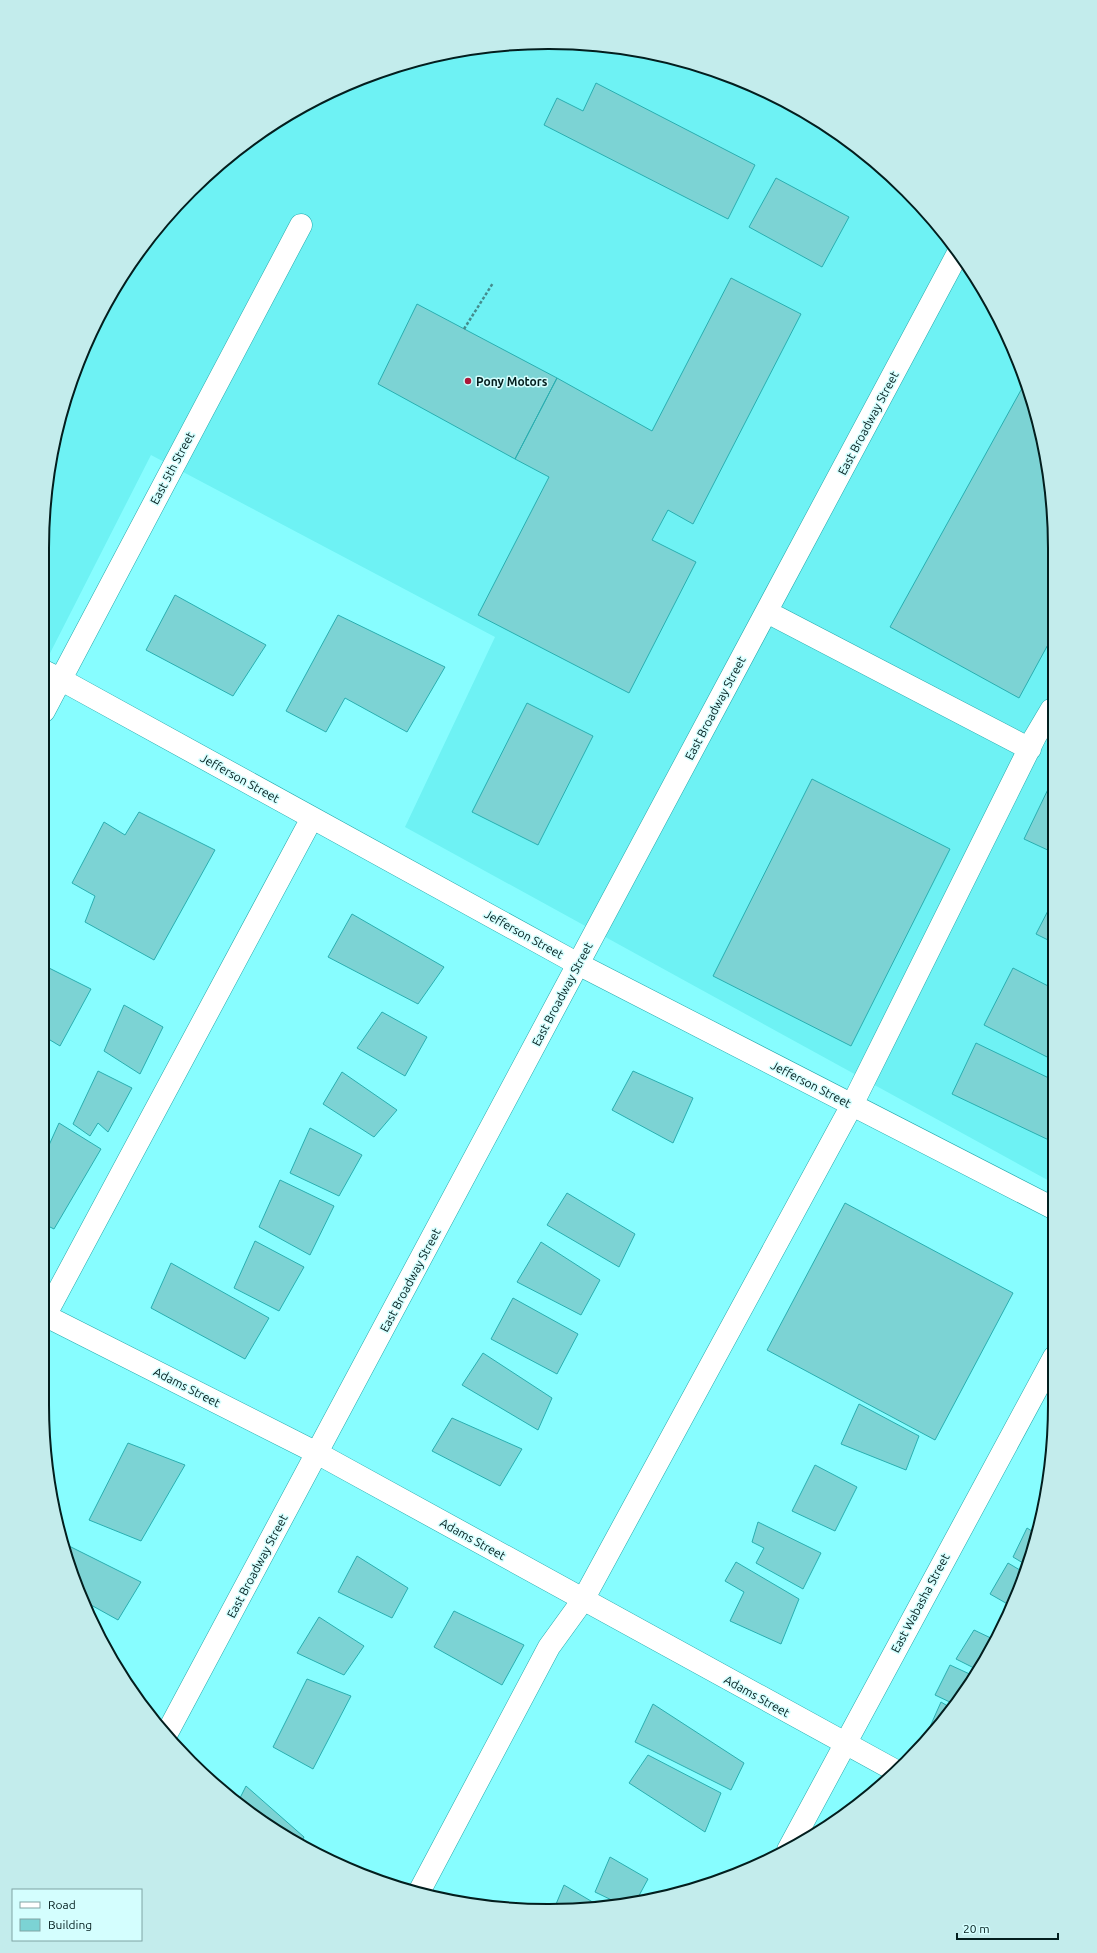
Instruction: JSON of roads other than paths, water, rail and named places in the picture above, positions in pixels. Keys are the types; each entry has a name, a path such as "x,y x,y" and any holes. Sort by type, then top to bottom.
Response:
{"street":[{"name":"East 5th Street","path":"49,688 52,675 301,225"},
{"name":"East Broadway Street","path":"169,1729 955,258"},
{"path":"766,612 1030,749"},
{"name":"Jefferson Street","path":"52,675 578,964 1048,1205"},
{"path":"421,1888 549,1647 583,1600 852,1106 1030,749 1048,717"},
{"path":"49,1309 312,818"},
{"name":"Adams Street","path":"49,1317 317,1452 844,1744 891,1768"},
{"name":"East Wabasha Street","path":"794,1839 1048,1368"}],"place":[{"name":"Pony Motors","path":"468,381"}]}
